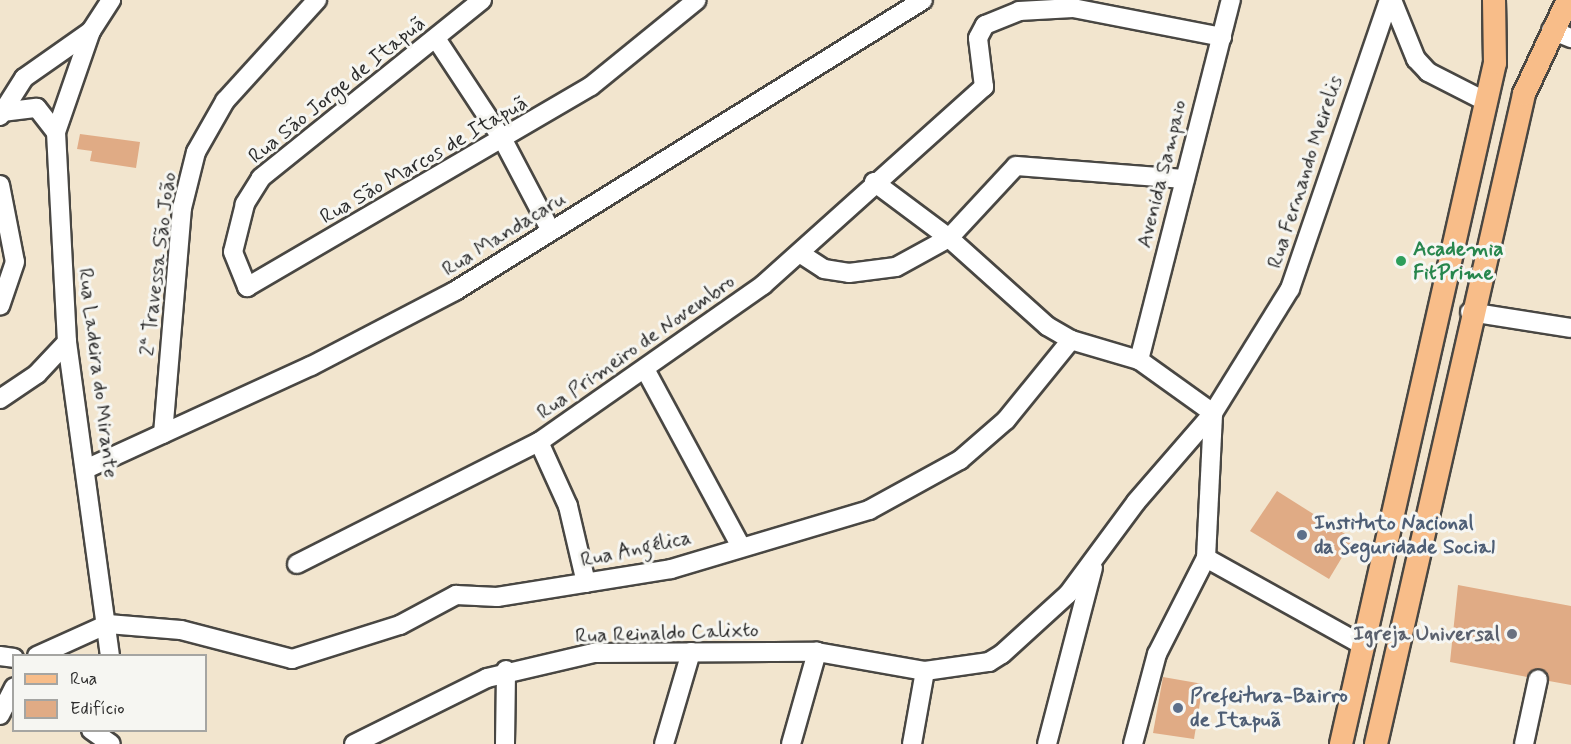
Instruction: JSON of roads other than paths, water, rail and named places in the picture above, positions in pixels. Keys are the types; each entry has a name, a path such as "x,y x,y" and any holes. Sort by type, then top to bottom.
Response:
{"main road":[{"path":"1341,744 1487,102 1495,63 1494,0"},
{"path":"1376,744 1470,312 1524,94 1561,34 1568,0"}],"street":[{"name":"Rua Ladeira do Mirante","path":"110,654 88,468 67,342 56,132 91,31 111,0"},
{"name":"2ª Travessa São João","path":"163,434 191,167 225,101 316,0"},
{"name":"Rua São Jorge de Itapuã","path":"250,194 261,178 437,40 482,0"},
{"name":"Rua São Marcos de Itapuã","path":"250,194 233,252 244,285 254,287 591,86 697,0"},
{"name":"Rua Mandacaru","path":"88,468 331,355 455,291 923,0"},
{"name":"Avenida Sampaio","path":"1139,360 1231,0"},
{"path":"1390,0 1416,59 1428,72 1487,102"},
{"name":"Rua Fernando Meirelis","path":"1097,555 1213,413 1290,289 1390,0"},
{"name":"Rua Primeiro de Novembro","path":"297,564 539,442 646,371 801,254 874,182 985,83 978,32 1019,11 1073,8 1222,37"},
{"path":"1,114 24,78 91,31"},
{"path":"437,40 503,140 551,231"},
{"path":"1,114 37,108 56,132"},
{"path":"801,254 824,270 849,273 896,267 949,238 1016,166 1185,178"},
{"path":"874,182 949,238 1014,300 1071,340 1139,360 1213,413 1206,558 1157,654 1133,744"},
{"path":"0,185 15,262 0,306"},
{"path":"1470,312 1571,328"},
{"name":"Rua Angélica","path":"41,654 108,624 181,630 284,660 400,625 456,595 497,597 672,569 869,510 915,489 1006,420 1071,340"},
{"path":"0,399 37,374 67,342"},
{"path":"646,371 741,547"},
{"path":"539,442 568,506 586,583"},
{"path":"1047,744 1097,555"},
{"name":"Rua Reinaldo Calixto","path":"354,744 507,670 594,653 817,652 925,671 989,662 1002,654 1068,594 1097,555"},
{"path":"1206,558 1364,646"},
{"path":"664,744 691,652"},
{"path":"791,744 817,652"},
{"path":"505,744 507,670"},
{"path":"912,744 925,671"},
{"path":"1524,744 1538,679"},
{"path":"0,715 12,691"},
{"path":"94,732 111,744"}],"place":[{"name":"Academia FitPrime","path":"1401,261"},
{"name":"Instituto Nacional da Seguridade Social","path":"1302,535"},
{"name":"Igreja Universal","path":"1512,634"},
{"name":"Prefeitura-Bairro de Itapuã","path":"1178,708"}]}
